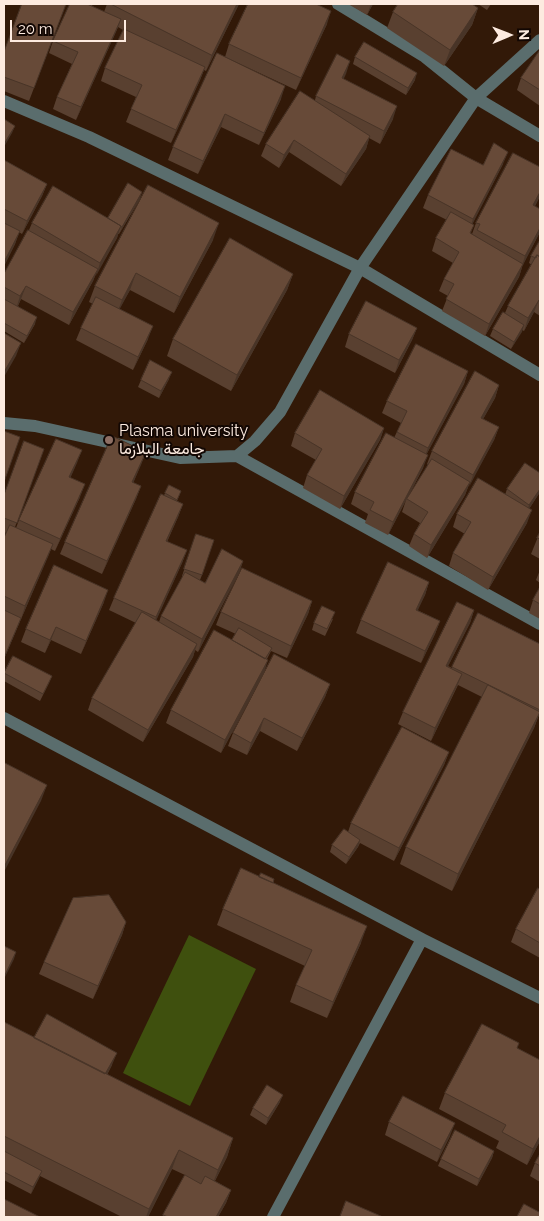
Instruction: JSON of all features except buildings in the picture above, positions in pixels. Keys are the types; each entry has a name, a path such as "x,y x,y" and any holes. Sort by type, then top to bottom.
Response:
{"street":[{"path":"338,4 425,57 476,98 540,136"},
{"path":"237,456 255,441 280,412 360,268 476,98 540,40"},
{"path":"4,101 89,137 360,268 540,375"},
{"path":"4,423 35,426 180,458 237,456 540,624"},
{"path":"4,718 422,939 540,998"},
{"path":"273,1217 422,939"}],"green space":[{"path":"189,935 256,969 190,1106 123,1073"}],"place":[{"name":"Plasma university جامعة البلازما","path":"109,440"}]}
